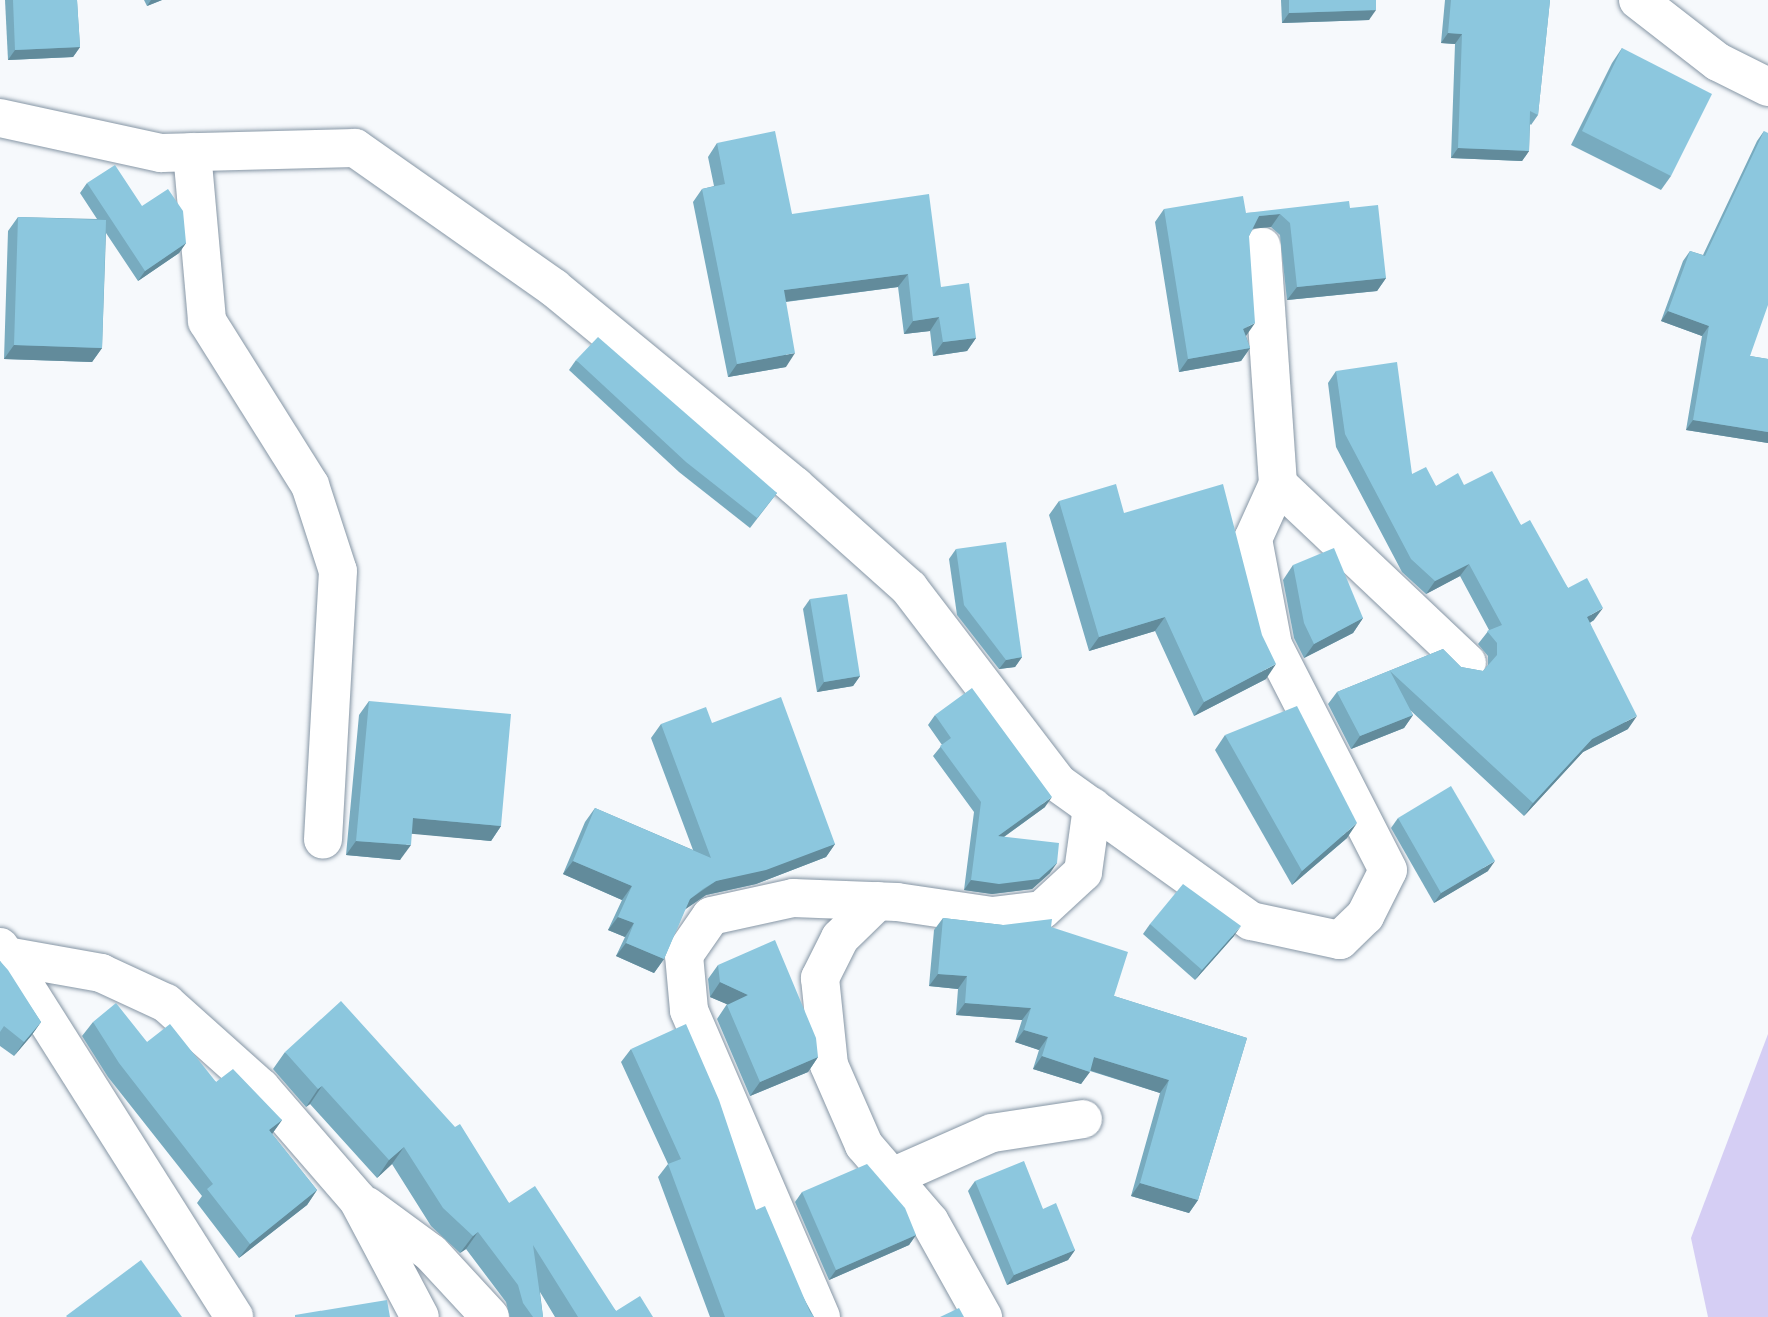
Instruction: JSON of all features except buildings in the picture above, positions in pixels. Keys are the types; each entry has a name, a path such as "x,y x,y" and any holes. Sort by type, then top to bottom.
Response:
{"street":[{"path":"1638,0 1718,62 1768,87"},
{"path":"0,118 161,153 355,148 554,288 909,588 1058,783 1251,921 1340,940 1366,916 1388,870 1273,645 1253,539 1278,484 1262,247"},
{"path":"192,152 207,321 310,485 338,571 323,840"},
{"path":"1278,484 1467,663"},
{"path":"821,1317 689,1010 684,955 711,916 793,898 878,901 992,916 1042,910 1083,872 1092,807"},
{"path":"878,901 840,938 820,978 829,1065 864,1145 930,1222 983,1317"},
{"path":"3,952 101,974 166,1003 261,1088 358,1200 421,1317"},
{"path":"3,952 234,1317"},
{"path":"890,1178 992,1133 1083,1119"},
{"path":"358,1200 431,1253 489,1317"}],"shaded area":[{"path":"1768,1034 1768,1317 1708,1317 1691,1238"}]}
